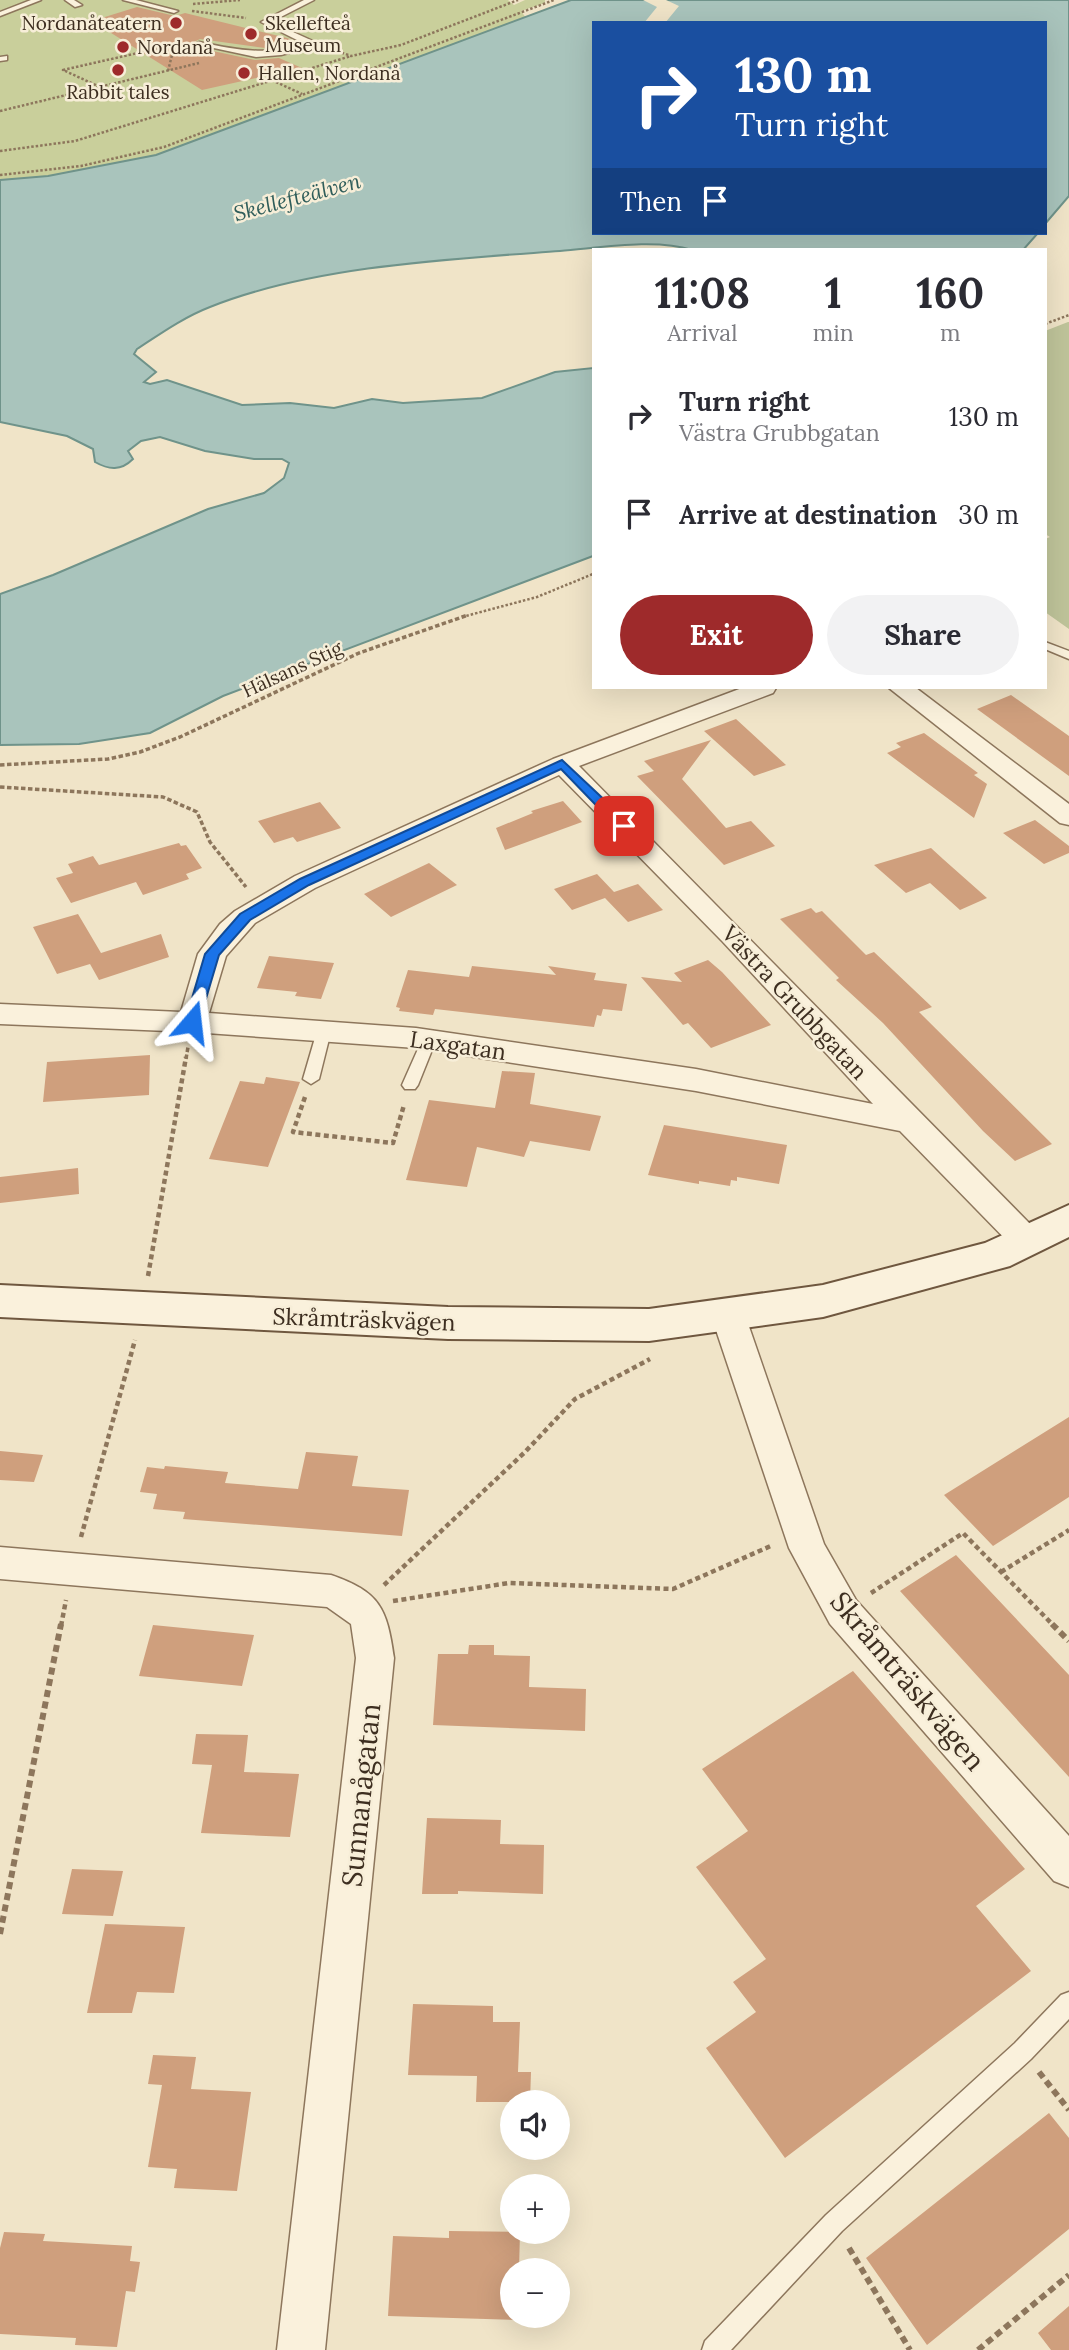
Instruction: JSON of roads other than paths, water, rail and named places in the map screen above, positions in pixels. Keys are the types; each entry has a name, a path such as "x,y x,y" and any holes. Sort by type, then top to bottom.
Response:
{"main road":[{"name":"Skråmträskvägen","path":"0,1301 448,1323 649,1325 823,1301 996,1255 1069,1220"}],"street":[{"path":"192,1022 212,954 230,930 304,882 562,764 761,689"},
{"path":"902,689 1069,817"},
{"name":"Västra Grubbgatan","path":"562,764 733,936 1026,1240"},
{"name":"Laxgatan","path":"0,1014 192,1022 429,1040 696,1080 910,1122"},
{"name":"Skråmträskvägen","path":"728,1315 801,1533 843,1612 1069,1867"},
{"name":"Sunnanågatan","path":"0,1563 331,1591 362,1606 370,1622 375,1658 301,2350"}],"lane":[{"path":"0,14 37,0"},
{"path":"69,0 78,5"},
{"path":"127,0 174,11"},
{"path":"199,44 241,53 277,56 312,44 265,22 310,0"},
{"path":"1047,646 1069,655"},
{"path":"311,1079 324,1031"},
{"path":"410,1085 429,1040"},
{"path":"714,2350 834,2223 1023,2051 1069,2003"}],"water":[{"name":"Skellefteälven","path":"571,0 1069,0 1069,196 1047,222 1047,21 592,21 592,235 1036,235 1025,248 684,248 644,244 428,261 292,282 250,293 191,316 137,349 134,354 156,372 144,382 150,384 167,380 242,405 290,403 334,408 372,399 403,403 482,398 555,372 592,368 592,556 223,696 150,733 79,744 0,745 0,594 53,575 208,509 264,493 284,478 289,463 282,459 254,459 205,451 160,437 141,441 128,451 133,459 119,467 110,468 95,462 93,449 67,436 0,422 0,180 48,176 156,155"}],"place":[{"name":"Nordanåteatern","path":"176,23"},
{"name":"Skellefteå Museum","path":"251,34"},
{"name":"Nordanå","path":"123,47"},
{"name":"Rabbit tales","path":"118,70"},
{"name":"Hallen, Nordanå","path":"244,73"}]}
